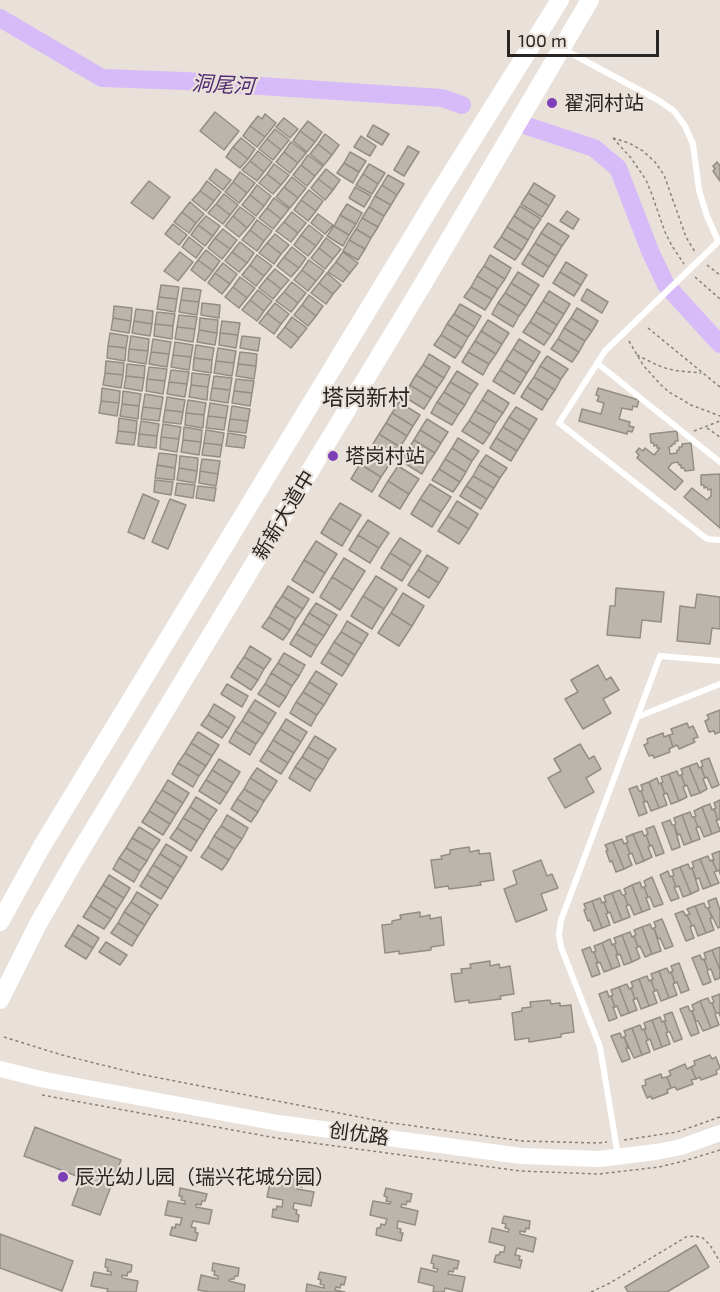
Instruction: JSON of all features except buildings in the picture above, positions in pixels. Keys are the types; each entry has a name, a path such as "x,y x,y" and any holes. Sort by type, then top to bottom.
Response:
{"main road":[{"name":"新新大道中","path":"0,922 42,846 439,193 560,0"},
{"name":"新新大道中","path":"0,1000 38,924 75,860 423,284 590,0"}],"street":[{"name":"创优路","path":"0,1069 57,1083 290,1125 521,1156 599,1159 617,1149 656,1152 681,1147 720,1133"}],"lane":[{"path":"561,48 658,100 674,111 685,126 693,144 699,190 707,216 719,241 605,351 559,423 707,539 720,540"},
{"path":"597,363 720,462"},
{"path":"617,1149 600,1047 561,947 559,934 561,920 660,656 720,661"},
{"path":"637,717 720,684"}],"path":[{"path":"685,265 665,232 645,180 631,158 613,138 643,151 655,162 664,175 686,237 696,254"},
{"path":"703,261 720,275"},
{"path":"695,277 720,299"},
{"path":"648,328 720,387"},
{"path":"625,332 636,354 651,375 669,392 691,405 720,416"},
{"path":"636,354 668,369 703,373"},
{"path":"684,433 720,421"},
{"path":"706,427 720,437"},
{"path":"4,1037 62,1055 139,1074 385,1122 522,1141 598,1143 617,1149 720,1117"},
{"path":"591,1292 686,1238 695,1236 703,1238 720,1262"}],"waterway":[{"name":"洞尾河","path":"0,18 102,78 185,81 442,98 462,105"},
{"name":"洞尾河","path":"527,126 594,148 618,168 650,251 666,285 720,344"}],"place":[{"name":"翟洞村站","path":"552,103"},
{"name":"塔岗村站","path":"333,456"},
{"name":"辰光幼儿园（瑞兴花城分园）","path":"63,1177"}],"district":[{"name":"塔岗新村","path":"366,398"}]}
